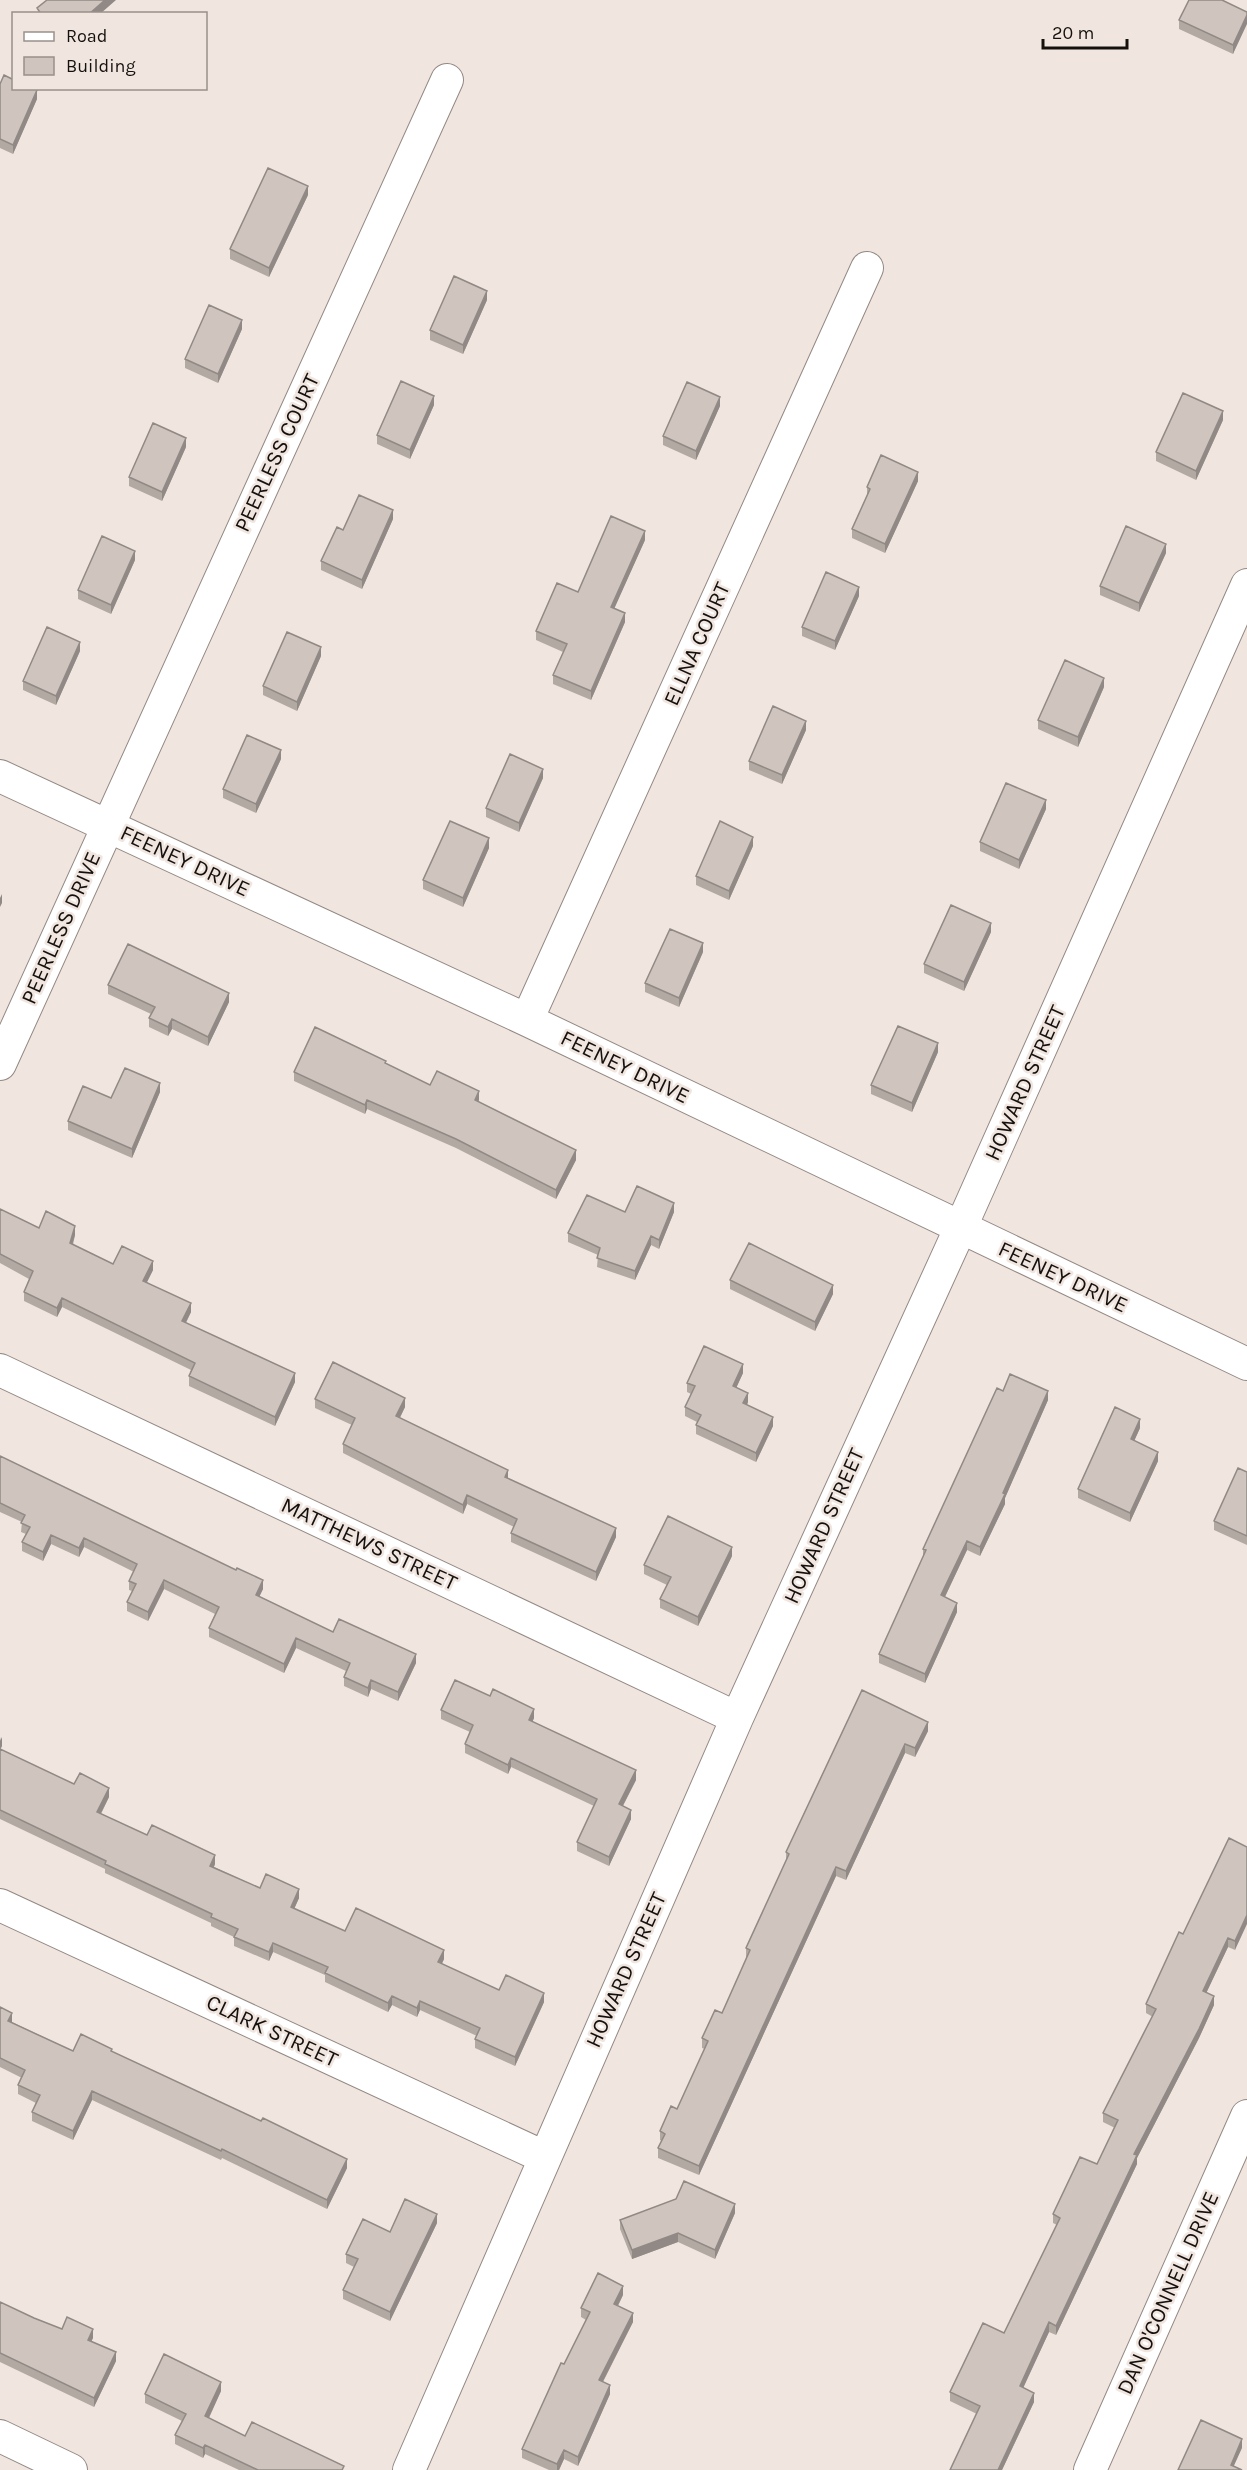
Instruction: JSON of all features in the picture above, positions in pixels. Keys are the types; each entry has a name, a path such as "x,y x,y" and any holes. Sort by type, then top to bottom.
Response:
{"street":[{"name":"PEERLESS COURT","path":"107,825 447,80"},
{"name":"ELLNA COURT","path":"527,1020 867,268"},
{"name":"HOWARD STREET","path":"409,2470 737,1718 960,1229 1247,585"},
{"name":"FEENEY DRIVE","path":"0,776 527,1020 960,1229 1247,1364"},
{"name":"PEERLESS DRIVE","path":"0,1064 107,825"},
{"name":"MATTHEWS STREET","path":"0,1370 737,1718"},
{"name":"CLARK STREET","path":"0,1905 544,2157"},
{"name":"DAN O'CONNELL DRIVE","path":"1090,2470 1247,2116"},
{"path":"0,2436 71,2470"}],"building":[{"path":"47,0 105,0 91,12 40,12 37,8"},
{"path":"1189,0 1222,0 1247,12 1233,45 1179,20"},
{"path":"4,75 12,79 12,90 37,90 13,145 0,139 0,84"},
{"path":"268,168 308,186 269,268 230,249"},
{"path":"454,276 487,291 463,345 430,330"},
{"path":"209,305 242,320 218,374 185,359"},
{"path":"401,381 434,396 410,450 377,435"},
{"path":"687,382 720,397 696,451 663,436"},
{"path":"1183,393 1223,411 1196,471 1156,452"},
{"path":"153,423 186,438 162,492 129,477"},
{"path":"881,455 918,472 885,544 852,529 870,489 867,487"},
{"path":"359,495 393,510 362,580 321,561 337,527 343,530"},
{"path":"611,516 645,531 611,607 625,613 591,691 553,675 567,644 536,631 557,583 578,592"},
{"path":"1126,526 1166,544 1139,603 1100,586"},
{"path":"102,536 135,551 111,605 78,590"},
{"path":"826,572 859,587 835,641 802,627"},
{"path":"47,627 80,642 56,696 23,681"},
{"path":"287,632 321,647 297,702 263,686"},
{"path":"1065,660 1104,678 1078,737 1038,720"},
{"path":"773,706 806,721 782,775 749,761"},
{"path":"247,735 281,750 256,804 223,789"},
{"path":"510,754 543,769 519,823 486,808"},
{"path":"1006,783 1046,800 1019,860 980,842"},
{"path":"450,821 489,838 463,898 423,880"},
{"path":"720,821 753,837 729,891 696,876"},
{"path":"951,905 991,923 964,982 924,964"},
{"path":"670,929 703,943 679,998 645,983"},
{"path":"128,944 229,993 208,1037 172,1019 168,1027 149,1018 155,1007 108,985"},
{"path":"898,1026 938,1043 912,1103 871,1085"},
{"path":"315,1027 430,1085 437,1071 479,1091 475,1100 576,1150 556,1190 456,1139 367,1100 365,1105 294,1072"},
{"path":"125,1068 160,1083 132,1149 68,1121 83,1086 111,1098"},
{"path":"637,1186 674,1203 659,1240 651,1236 635,1271 597,1258 600,1248 568,1233 587,1195 625,1212"},
{"path":"0,1209 39,1228 46,1211 75,1226 70,1243 113,1264 122,1246 153,1261 143,1281 191,1303 182,1321 295,1373 275,1417 189,1376 195,1363 62,1298 57,1308 24,1292 33,1271 0,1254"},
{"path":"749,1243 833,1285 815,1322 730,1280"},
{"path":"704,1346 743,1364 733,1386 748,1393 743,1403 773,1417 756,1453 696,1425 701,1415 685,1407 695,1386 687,1383"},
{"path":"333,1362 405,1398 396,1416 508,1470 505,1477 616,1528 596,1572 511,1533 517,1519 467,1495 463,1505 343,1444 355,1418 315,1399"},
{"path":"1010,1374 1048,1391 980,1547 967,1541 941,1595 957,1603 925,1674 879,1654 926,1550 923,1549 997,1388 1003,1391"},
{"path":"1115,1407 1140,1419 1131,1439 1158,1452 1130,1513 1078,1489"},
{"path":"0,1456 236,1570 237,1568 263,1580 256,1595 333,1632 339,1619 416,1654 398,1692 371,1680 368,1688 344,1677 350,1663 296,1638 284,1664 209,1628 219,1607 164,1580 148,1612 127,1602 136,1584 129,1581 137,1564 84,1538 79,1548 51,1535 43,1552 22,1542 30,1527 21,1523 25,1515 0,1503"},
{"path":"1238,1468 1247,1472 1247,1536 1214,1521"},
{"path":"668,1516 732,1547 698,1617 660,1599 671,1577 644,1565"},
{"path":"455,1680 490,1696 493,1689 534,1709 529,1720 636,1770 619,1804 631,1810 609,1857 577,1842 597,1799 511,1758 508,1765 465,1744 473,1725 441,1710"},
{"path":"862,1690 928,1722 915,1748 905,1744 846,1871 836,1867 699,2166 658,2148 665,2134 660,2131 671,2106 677,2109 708,2041 702,2038 715,2010 722,2013 750,1950 746,1948 789,1854 786,1852"},
{"path":"0,1749 74,1784 80,1773 109,1788 97,1812 147,1835 152,1825 215,1855 210,1866 260,1888 266,1874 299,1889 291,1907 345,1931 356,1908 444,1950 438,1962 499,1990 506,1975 544,1993 515,2057 475,2039 480,2028 420,2001 417,2008 392,1996 388,2003 325,1973 328,1967 273,1943 269,1952 234,1937 238,1929 211,1917 212,1914 105,1864 106,1861 0,1810"},
{"path":"1229,1838 1247,1847 1247,1915 1235,1941 1228,1938 1203,1991 1214,1996 1134,2154 1137,2155 1056,2326 1049,2322 1020,2386 1034,2393 998,2470 950,2470 980,2406 950,2392 983,2323 1004,2333 1060,2218 1053,2214 1080,2157 1097,2164 1118,2120 1103,2113 1156,2009 1146,2004 1179,1932 1183,1934"},
{"path":"0,2007 12,2013 8,2021 73,2051 81,2034 112,2049 111,2051 261,2121 263,2118 347,2159 327,2200 222,2149 221,2151 92,2091 73,2131 32,2112 40,2095 18,2085 25,2070 0,2058"},
{"path":"684,2181 735,2204 715,2250 678,2233 632,2250 620,2220 676,2199"},
{"path":"405,2199 437,2214 390,2312 343,2290 358,2259 346,2254 363,2219 390,2232"},
{"path":"598,2273 623,2286 614,2304 633,2313 599,2380 610,2385 578,2457 564,2450 557,2464 522,2449 561,2363 564,2364 590,2312 581,2308"},
{"path":"0,2302 62,2329 67,2317 93,2329 88,2340 116,2352 94,2398 0,2353"},
{"path":"164,2354 221,2382 205,2416 245,2436 252,2422 344,2466 342,2470 258,2470 205,2445 203,2448 175,2435 186,2414 145,2394"},
{"path":"1201,2420 1242,2439 1231,2465 1242,2470 1178,2470"}]}
